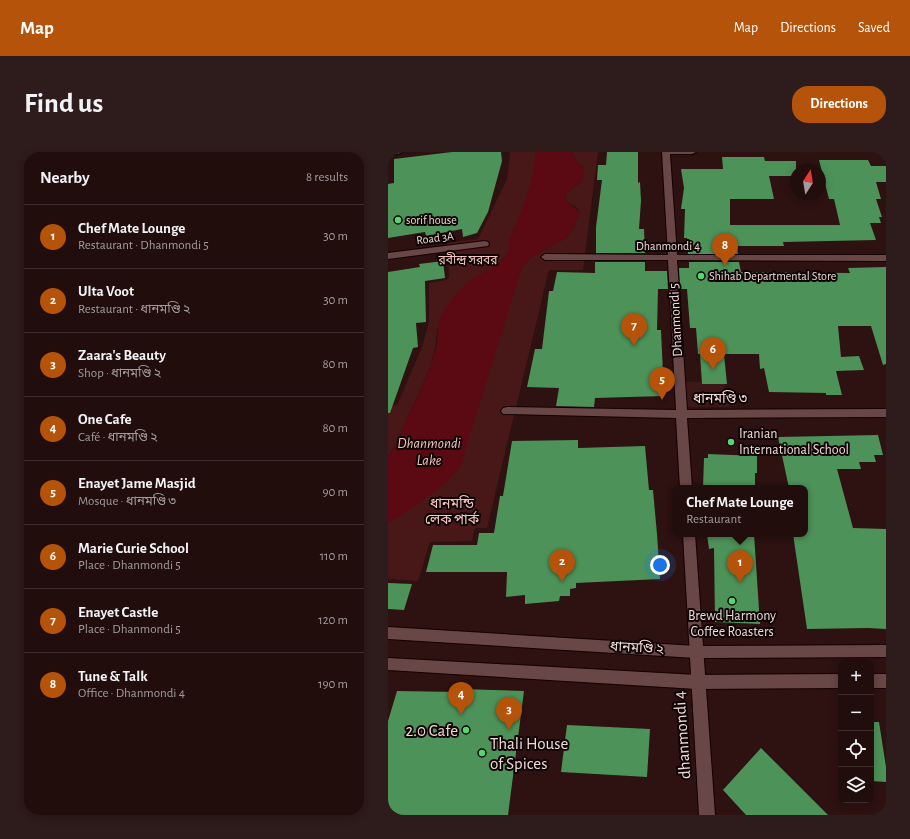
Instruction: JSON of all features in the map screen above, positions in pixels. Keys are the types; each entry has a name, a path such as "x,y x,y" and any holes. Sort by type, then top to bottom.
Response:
{"street":[{"path":"388,153 398,152"},
{"path":"666,152 692,152"},
{"name":"Dhanmondi 5","path":"666,152 686,485"},
{"name":"Road 3A","path":"388,256 485,244"},
{"name":"Dhanmondi 4","path":"546,256 672,258 886,258"},
{"name":"ধানমণ্ডি ৩","path":"507,411 682,414 886,413"},
{"path":"689,537 696,652"},
{"name":"ধানমণ্ডি ২","path":"388,633 696,652 886,651"},
{"name":"dhanmondi 4","path":"696,652 707,815"},
{"path":"388,664 697,682 838,681"},
{"path":"874,681 886,681"}],"shaded area":[{"path":"685,382 724,382 731,407 687,407"}],"green space":[{"name":"রবীন্দ্র সরবর","path":"510,152 536,152 535,170 529,192 508,254 437,329 434,354 426,378 396,444 388,456 388,407 397,405 422,347 429,322 429,283 446,280 449,278 448,243 478,239 507,179"},
{"name":"ধানমন্ডি লেক পার্ক","path":"572,152 598,152 583,270 549,270 487,528 475,528 472,541 430,542 418,581 388,579 388,523 432,492 522,267 533,256 566,238 572,231 580,212 577,208 566,201 565,195 582,182 584,168 577,162"}],"water":[{"name":"Dhanmondi Lake","path":"536,152 572,152 577,162 584,168 582,182 571,189 565,196 566,201 580,212 572,231 566,238 533,256 522,267 460,467 436,491 407,512 388,523 388,456 397,444 406,420 427,375 436,347 440,318 450,302 467,283 502,260 507,254 509,248 508,241 530,187"}],"building":[{"path":"452,152 501,152 502,161 488,212 477,233 463,237 462,229 426,236 425,232 388,238 388,184 394,183 394,159"},
{"path":"607,152 638,152 638,183 640,182 641,201 639,229 644,229 645,253 596,253 596,227 602,180 597,180 598,165 606,165"},
{"path":"722,157 764,157 765,161 796,161 796,164 790,164 790,176 769,176 774,199 730,199 730,225 840,225 834,199 829,199 826,187 826,164 820,164 819,160 868,160 871,166 886,166 886,182 876,182 881,199 876,199 882,217 879,217 881,223 870,223 876,240 783,242 784,246 737,246 738,254 688,254 687,238 684,238 685,209 681,209 684,188 681,169 723,169"},
{"path":"443,261 445,278 425,281 426,322 416,323 418,347 413,348 390,413 388,413 388,272 420,267 419,264"},
{"path":"595,262 645,262 645,271 667,271 668,289 658,289 657,330 661,330 664,396 595,398 594,407 556,406 559,388 527,387 535,349 542,349 549,291 553,291 557,272 595,273"},
{"path":"689,262 739,262 741,272 850,273 848,268 886,267 886,364 883,365 871,326 838,326 841,357 859,356 864,370 836,371 842,395 826,395 826,393 769,392 764,368 760,369 759,354 724,354 727,384 702,384 700,354 698,354 696,328 690,328 687,289 680,289 679,268 689,268"},
{"path":"878,435 883,455 874,455 876,462 859,462 861,469 837,469 853,528 886,529 886,629 807,629 793,537 808,537 808,485 788,485 778,437"},
{"path":"578,440 578,448 645,446 649,490 653,490 660,579 576,583 576,588 570,589 570,596 560,596 559,601 525,604 525,595 506,597 507,572 426,572 433,545 477,545 479,533 494,533 500,496 503,496 512,441"},
{"path":"708,454 757,456 755,485 703,485 704,458 708,458"},
{"path":"707,537 754,537 760,624 715,622 714,548 709,549"},
{"path":"388,583 412,584 404,610 388,609"},
{"path":"460,689 524,691 508,815 388,815 388,721 397,691 459,692"},
{"path":"874,722 879,722 886,767 886,782 874,781"},
{"path":"567,725 650,729 647,777 561,772"},
{"path":"761,748 828,815 746,815 723,790"}],"place":[{"name":"sorif house","path":"398,220"},
{"name":"Tune & Talk","path":"725,266"},
{"name":"Shihab Departmental Store","path":"701,276"},
{"name":"Enayet Castle","path":"634,346"},
{"name":"Marie Curie School","path":"713,370"},
{"name":"Enayet Jame Masjid","path":"662,400"},
{"name":"Iranian International School","path":"731,442"},
{"name":"Ulta Voot","path":"562,582"},
{"name":"Chef Mate Lounge","path":"740,583"},
{"name":"Brewd Harmony Coffee Roasters","path":"732,601"},
{"name":"One Cafe","path":"461,715"},
{"name":"2.0 Cafe","path":"466,730"},
{"name":"Zaara's Beauty","path":"509,730"},
{"name":"Thali House of Spices","path":"482,753"}]}
